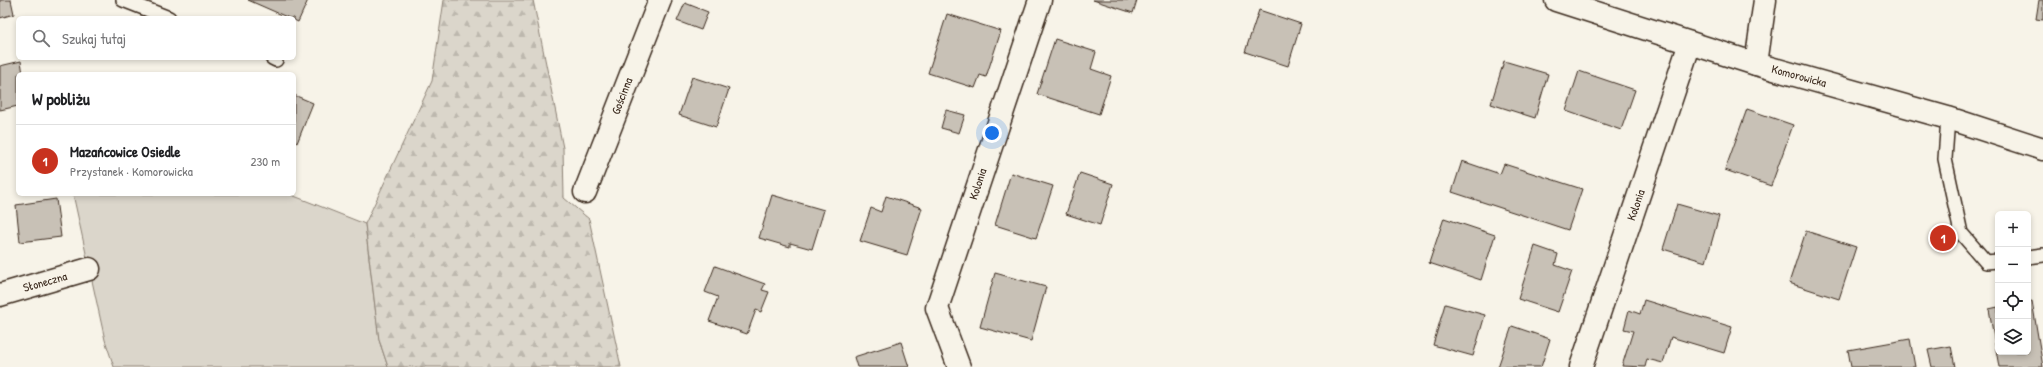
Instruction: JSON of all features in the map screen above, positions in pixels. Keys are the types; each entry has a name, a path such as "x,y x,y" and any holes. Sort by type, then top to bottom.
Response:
{"street":[{"name":"Gościnna","path":"584,192 660,0"},
{"name":"Kolonia","path":"959,367 937,308 1040,0"},
{"name":"Komorowicka","path":"1556,0 1756,64 1948,118 2043,149"},
{"path":"1756,64 1765,0"},
{"name":"Kolonia","path":"1581,367 1690,43"},
{"name":"Słoneczna","path":"0,295 89,269"}],"lane":[{"path":"123,0 164,16"},
{"path":"1948,118 1945,160 1961,233 1986,262 1995,260"},
{"path":"2031,257 2043,255"}],"green space":[{"path":"444,0 533,0 563,148 564,198 589,219 621,367 388,367 379,340 365,224 432,81"},
{"path":"73,196 294,196 365,224 379,340 388,367 114,367 105,340"}],"building":[{"path":"0,0 11,0 14,14 0,18"},
{"path":"248,0 308,0 298,22 296,21 296,16 284,16"},
{"path":"1093,0 1137,0 1133,13"},
{"path":"2039,0 2043,0 2043,20 2036,19"},
{"path":"685,3 708,12 701,30 677,21"},
{"path":"1259,10 1301,24 1288,66 1245,52"},
{"path":"947,14 1001,31 986,77 980,75 975,88 928,73"},
{"path":"1055,39 1096,52 1091,69 1111,76 1099,114 1037,94"},
{"path":"21,61 23,72 16,72 16,106 0,110 0,66"},
{"path":"1504,61 1548,74 1535,118 1491,104"},
{"path":"1579,71 1635,90 1621,130 1566,111"},
{"path":"692,77 729,89 716,127 679,115"},
{"path":"296,96 313,103 297,143 296,142"},
{"path":"1747,109 1793,125 1771,186 1725,170"},
{"path":"946,110 965,115 959,133 941,128"},
{"path":"1462,161 1500,174 1504,164 1582,189 1568,230 1452,192"},
{"path":"1011,173 1053,186 1036,238 995,225"},
{"path":"1080,173 1113,184 1100,225 1066,214"},
{"path":"772,195 824,210 812,249 790,243 790,247 759,238"},
{"path":"886,196 922,208 907,255 860,241 871,208 881,212"},
{"path":"56,199 61,237 20,242 16,205"},
{"path":"1677,204 1719,216 1706,262 1663,249"},
{"path":"1444,218 1495,235 1481,280 1429,263"},
{"path":"1806,231 1856,247 1839,299 1789,283"},
{"path":"1535,246 1558,254 1555,265 1572,271 1558,312 1518,299"},
{"path":"715,266 765,284 762,290 769,292 761,312 756,310 747,334 709,321 718,297 705,292"},
{"path":"995,273 1046,287 1031,341 980,327"},
{"path":"1644,300 1732,327 1724,353 1671,337 1663,363 1647,359 1645,367 1622,366 1633,331 1624,329 1629,310 1640,314"},
{"path":"2031,301 2043,367 1999,367 1997,355 2031,355"},
{"path":"1445,304 1485,315 1473,356 1433,345"},
{"path":"1995,308 1995,344 1989,309"},
{"path":"1512,326 1550,339 1541,367 1498,367"},
{"path":"1910,339 1915,367 1851,367 1848,350"},
{"path":"901,342 909,367 857,367 854,357"},
{"path":"1951,346 1955,367 1932,367 1928,350"}],"place":[{"name":"Mazańcowice Osiedle","path":"1943,238"}]}
